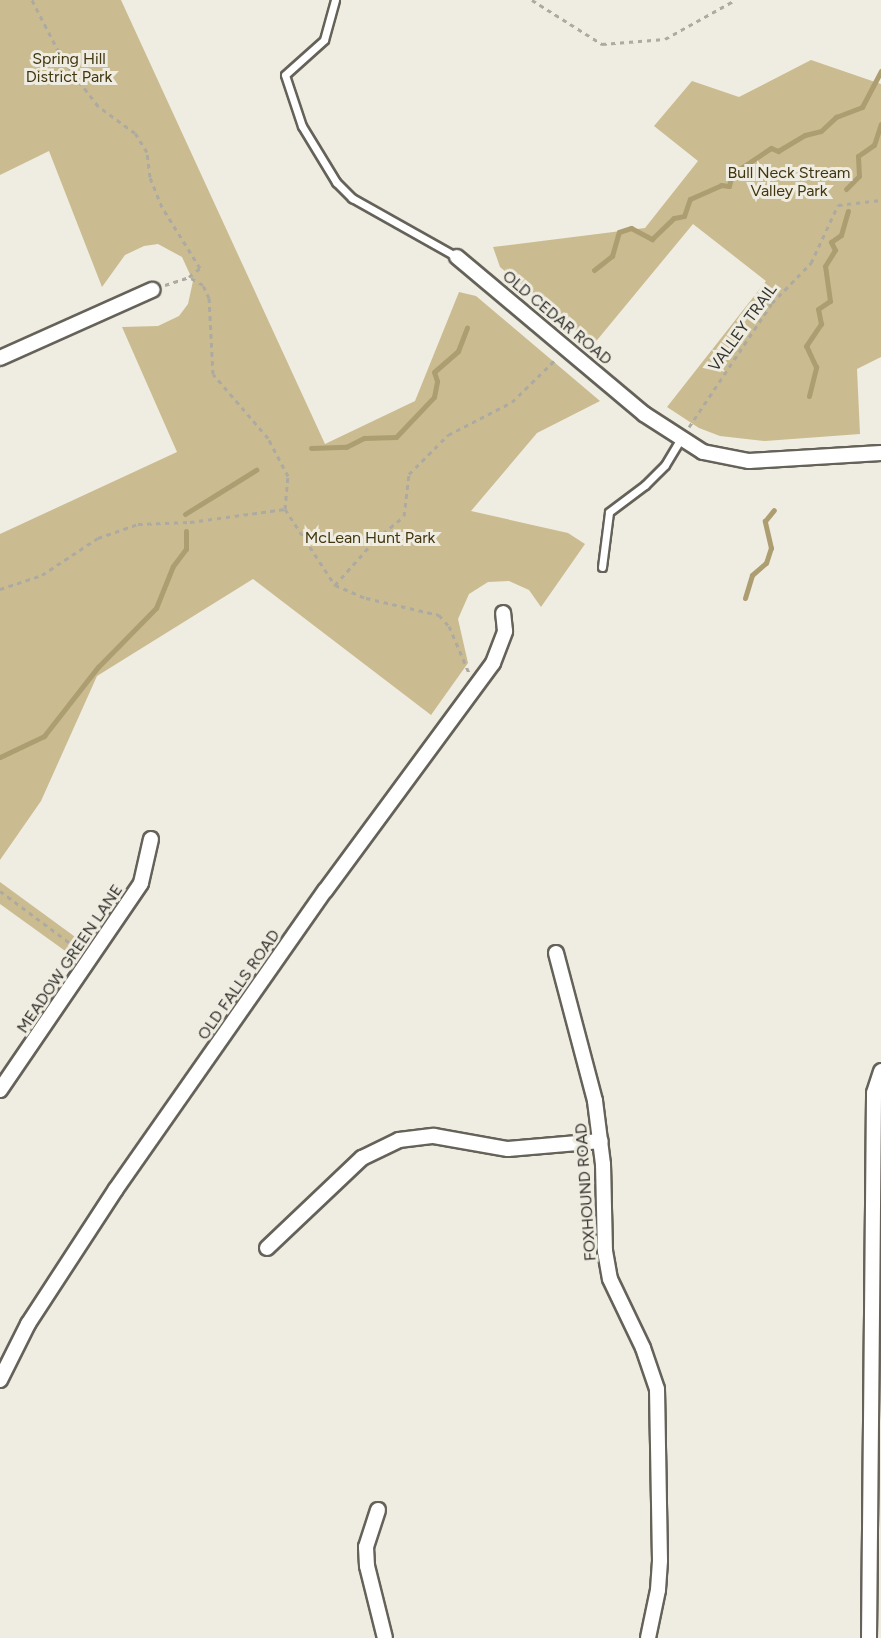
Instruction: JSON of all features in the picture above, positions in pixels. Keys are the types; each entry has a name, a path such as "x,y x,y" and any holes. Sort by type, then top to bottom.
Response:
{"street":[{"name":"OLD CEDAR ROAD","path":"457,257 680,440 703,452 749,461 881,453"},
{"path":"0,358 152,290"},
{"name":"OLD FALLS ROAD","path":"0,1380 28,1324 116,1189 318,900 477,685 502,645 503,613"},
{"name":"MEADOW GREEN LANE","path":"0,1090 141,884 151,840"},
{"name":"FOXHOUND ROAD","path":"556,953 589,1076 601,1141 604,1242 610,1279 644,1348 657,1389 660,1560 658,1590 648,1638"},
{"path":"869,1638 874,1093 881,1071"},
{"path":"267,1248 362,1158 399,1140 434,1136 508,1149 601,1141"},
{"path":"378,1510 366,1547 367,1566 385,1638"}],"lane":[{"name":"OLD CEDAR ROAD","path":"335,0 324,40 285,75 302,126 342,189 457,257"},
{"path":"602,567 609,512 652,478 680,440"}],"path":[{"path":"32,0 63,60 98,106 135,133 147,152 150,177 162,207 197,260 200,268 189,277 152,290"},
{"path":"532,0 602,44 665,39 735,0"},
{"name":"VALLEY TRAIL","path":"680,440 772,303 811,263 838,205 881,200"},
{"path":"189,277 203,285 208,298 213,374 268,438 288,476 285,509 335,585 366,598 439,615 449,626 477,685"},
{"path":"335,585 376,539 404,516 409,474 448,435 512,402 568,348"},
{"path":"0,589 42,574 98,538 138,524 190,522 285,509"},
{"path":"0,891 91,958"}],"green space":[{"name":"McLean Hunt Park","path":"0,0 121,0 325,444 415,401 459,292 476,296 600,401 537,433 471,511 568,533 585,544 541,607 529,590 509,581 488,582 469,594 458,619 468,663 431,715 253,579 97,676 41,801 0,860 0,534 177,452 122,327 158,326 179,316 188,304 193,281 182,257 158,244 144,246 125,255 102,287 49,151 0,175"},
{"name":"Bull Neck Stream Valley Park","path":"811,60 881,84 881,357 857,369 860,434 765,441 720,436 699,428 667,407 766,281 693,224 593,345 500,267 493,247 645,228 698,161 654,126 692,81 739,97"},
{"path":"0,882 78,939 68,953 0,904"}],"waterway":[{"path":"594,270 612,256 619,232 631,228 652,239 674,218 684,216 690,199 721,185 729,186 732,174 771,148 778,151 805,135 821,131 836,117 862,107 881,71"},
{"path":"846,189 859,176 858,156 874,145 881,124"},
{"path":"809,396 816,367 806,346 821,324 818,309 830,301 825,266 835,250 831,242 841,235 848,211"},
{"path":"311,448 346,447 364,438 396,437 434,397 437,381 434,372 458,351 467,328"},
{"path":"185,514 256,470"},
{"path":"745,598 752,575 766,563 771,548 765,521 774,510"},
{"path":"0,757 44,736 98,667 156,608 173,566 186,549 186,531"}],"park label":[{"name":"Spring Hill District Park","path":"69,68"}]}
